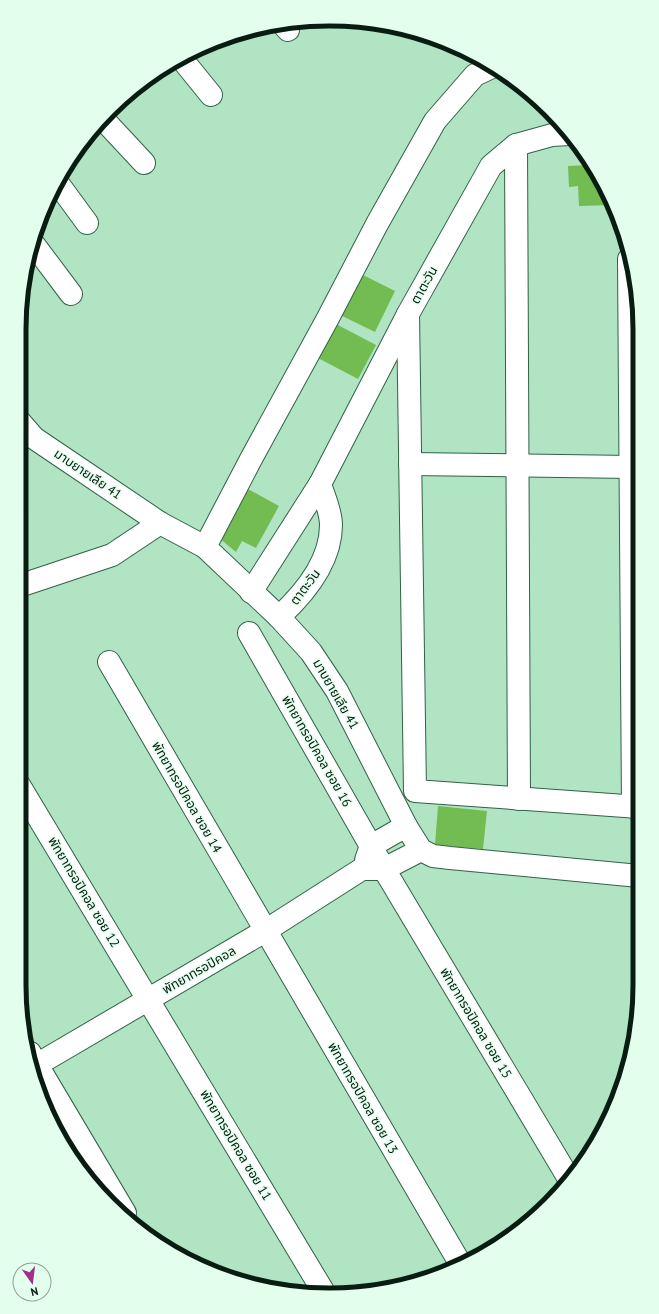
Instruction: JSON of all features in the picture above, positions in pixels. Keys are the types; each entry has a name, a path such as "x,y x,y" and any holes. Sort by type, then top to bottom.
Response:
{"street":[{"path":"185,63 211,95"},
{"path":"205,547 377,224 436,120 475,75 486,70"},
{"path":"107,123 144,163"},
{"name":"ตาตะวัน","path":"251,592 320,484 408,314 491,166 516,145 552,135 562,134"},
{"path":"516,145 519,798"},
{"path":"61,188 87,222"},
{"path":"37,248 71,294"},
{"path":"629,284 633,637"},
{"path":"408,314 415,791 633,807"},
{"name":"มาบยายเลีย 41","path":"26,429 34,438 160,523 205,547 278,617 311,652 337,691 406,826 421,850"},
{"path":"410,464 630,467"},
{"name":"ตาตะวัน","path":"278,617 289,608 311,582 322,563 330,542 331,525 329,509 320,484"},
{"path":"26,584 112,555 160,523"},
{"name":"พัทยาทรอปิคอล ซอย 16","path":"249,633 384,869"},
{"name":"พัทยาทรอปิคอล ซอย 14","path":"109,662 265,931"},
{"name":"พัทยาทรอปิคอล ซอย 12","path":"26,797 149,999"},
{"path":"406,826 371,846 362,869 384,869 421,850 433,856 633,875"},
{"name":"พัทยาทรอปิคอล","path":"36,1061 149,999 265,931 362,869"},
{"name":"พัทยาทรอปิคอล ซอย 15","path":"384,869 566,1174"},
{"name":"พัทยาทรอปิคอล ซอย 13","path":"265,931 458,1260"},
{"name":"พัทยาทรอปิคอล ซอย 11","path":"149,999 321,1288"},
{"path":"39,1071 119,1203"}],"building":[{"path":"584,165 607,205 579,206 578,186 569,187 568,166"},
{"path":"361,274 395,291 375,332 340,315"},
{"path":"336,324 376,345 358,379 318,358"},
{"path":"246,488 279,506 256,548 242,541 236,552 219,538"},
{"path":"438,806 487,811 483,849 435,845"}]}
